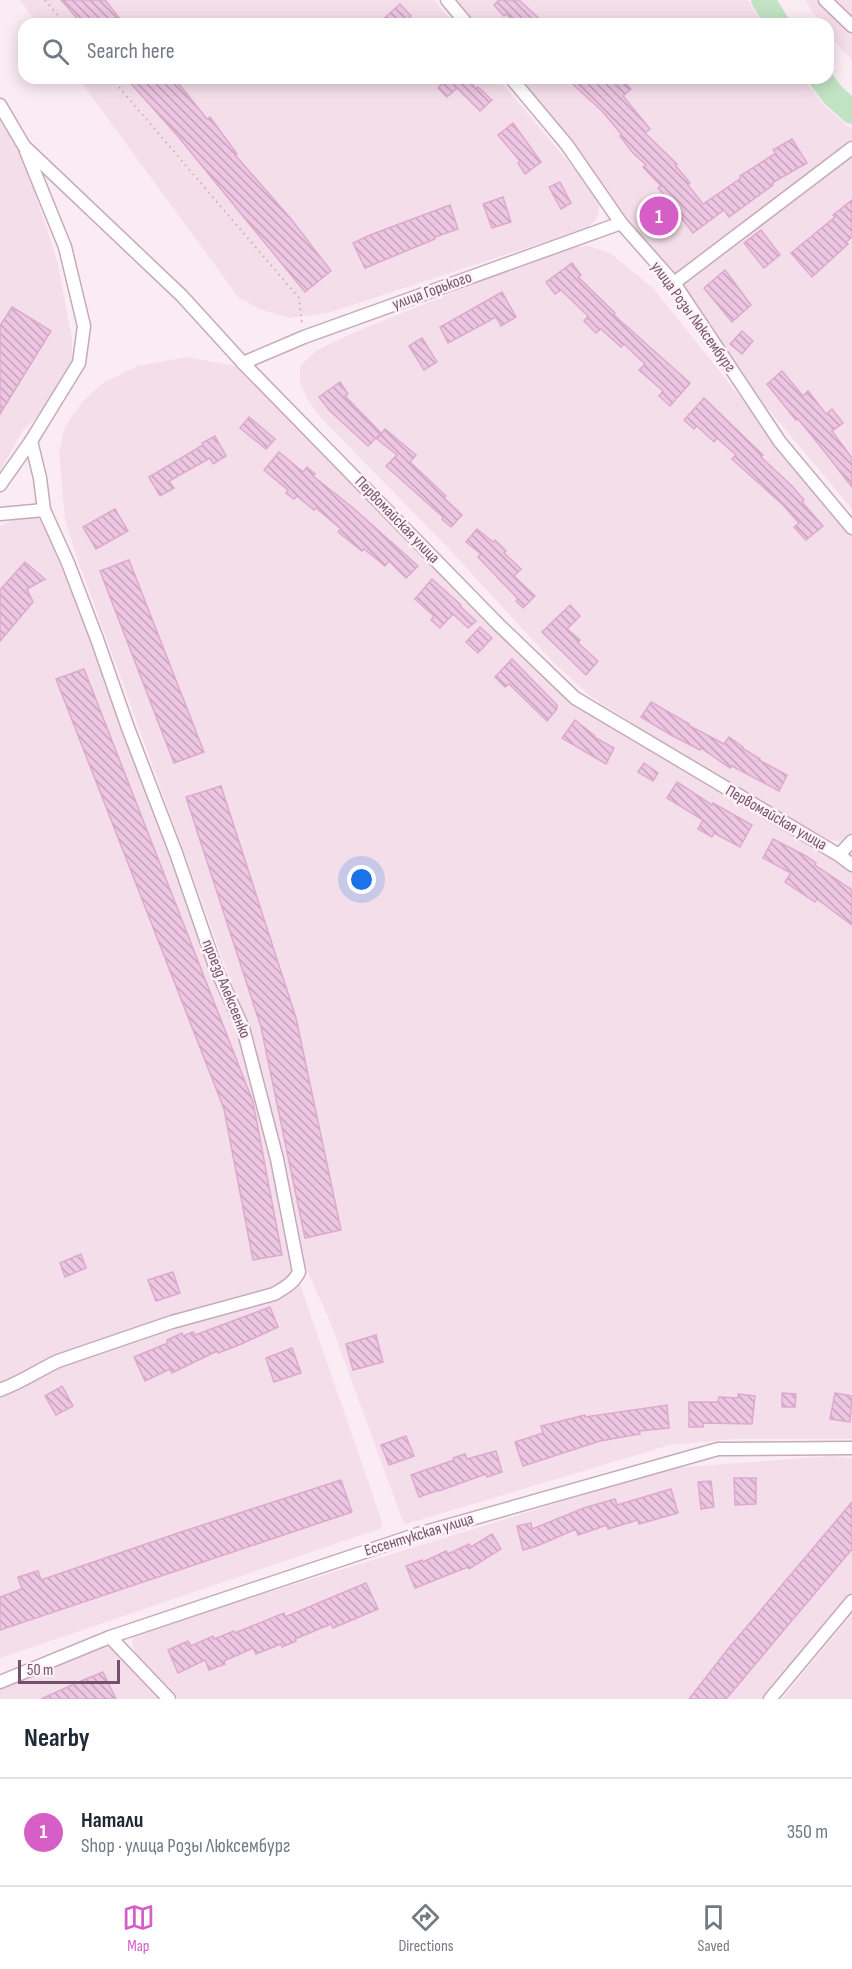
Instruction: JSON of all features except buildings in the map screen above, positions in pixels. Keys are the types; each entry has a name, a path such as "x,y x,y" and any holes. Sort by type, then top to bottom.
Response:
{"street":[{"path":"447,0 461,18"},
{"path":"825,0 852,26"},
{"name":"улица Розы Люксембург","path":"516,84 567,145 621,223 674,283 780,442 852,528"},
{"name":"Первомайская улица","path":"0,105 24,146 182,296 243,363 498,624 575,698 839,855 852,865"},
{"path":"0,485 79,363 84,326 65,247 24,146"},
{"path":"674,283 850,150"},
{"name":"улица Горького","path":"243,363 304,337 621,223"},
{"name":"проезд Алексеенко","path":"0,1390 19,1384 58,1361 172,1322 274,1294 296,1279 299,1272 277,1158 243,1028 215,966 97,639 68,563 44,510 41,486 30,441"},
{"path":"0,514 44,510"},
{"path":"839,855 852,841"},
{"name":"Ессентукская улица","path":"0,1682 110,1637 418,1534 718,1449 852,1448"},
{"path":"770,1699 852,1601"},
{"path":"110,1637 169,1699"}],"path":[{"path":"45,0 61,18"},
{"path":"116,84 299,298 304,337"}],"shaded area":[{"path":"20,0 434,0 449,18 34,18"},
{"path":"453,0 748,0 758,18 467,18"},
{"path":"805,0 852,0 852,60 834,40 834,18 817,18"},
{"path":"82,84 503,84 590,188 598,201 599,212 596,220 587,228 328,313 289,318 259,309 239,298"},
{"path":"521,84 808,84 823,104 852,130 852,509 720,352 672,283 673,269 649,246"},
{"path":"0,114 20,148 58,263 72,340 72,384 23,430 0,471"},
{"path":"589,246 610,253 653,288 852,534 852,834 844,842 830,840 781,814 710,773 590,696 554,663 450,550 321,418 306,397 300,381 300,366 317,350 355,332 526,263 574,247"},
{"path":"186,357 235,366 265,393 574,701 634,742 814,844 852,873 852,1439 734,1439 670,1445 406,1524 403,1522 329,1319 305,1266 278,1134 256,1051 75,552 65,518 59,452 65,426 83,401 104,382 138,366"},
{"path":"27,516 39,518 49,531 237,1017 278,1178 299,1281 381,1519 382,1528 0,1658 0,527 14,519"},
{"path":"832,1456 852,1458 852,1593 764,1699 178,1699 141,1663 134,1650 132,1641 137,1634 146,1630 671,1468"},
{"path":"852,1614 852,1699 782,1699"},
{"path":"109,1644 117,1650 159,1699 0,1699 0,1687"}],"waterway":[{"path":"763,0 774,18"},
{"path":"825,84 852,112"}],"place":[{"name":"Натали","path":"659,216"}]}
